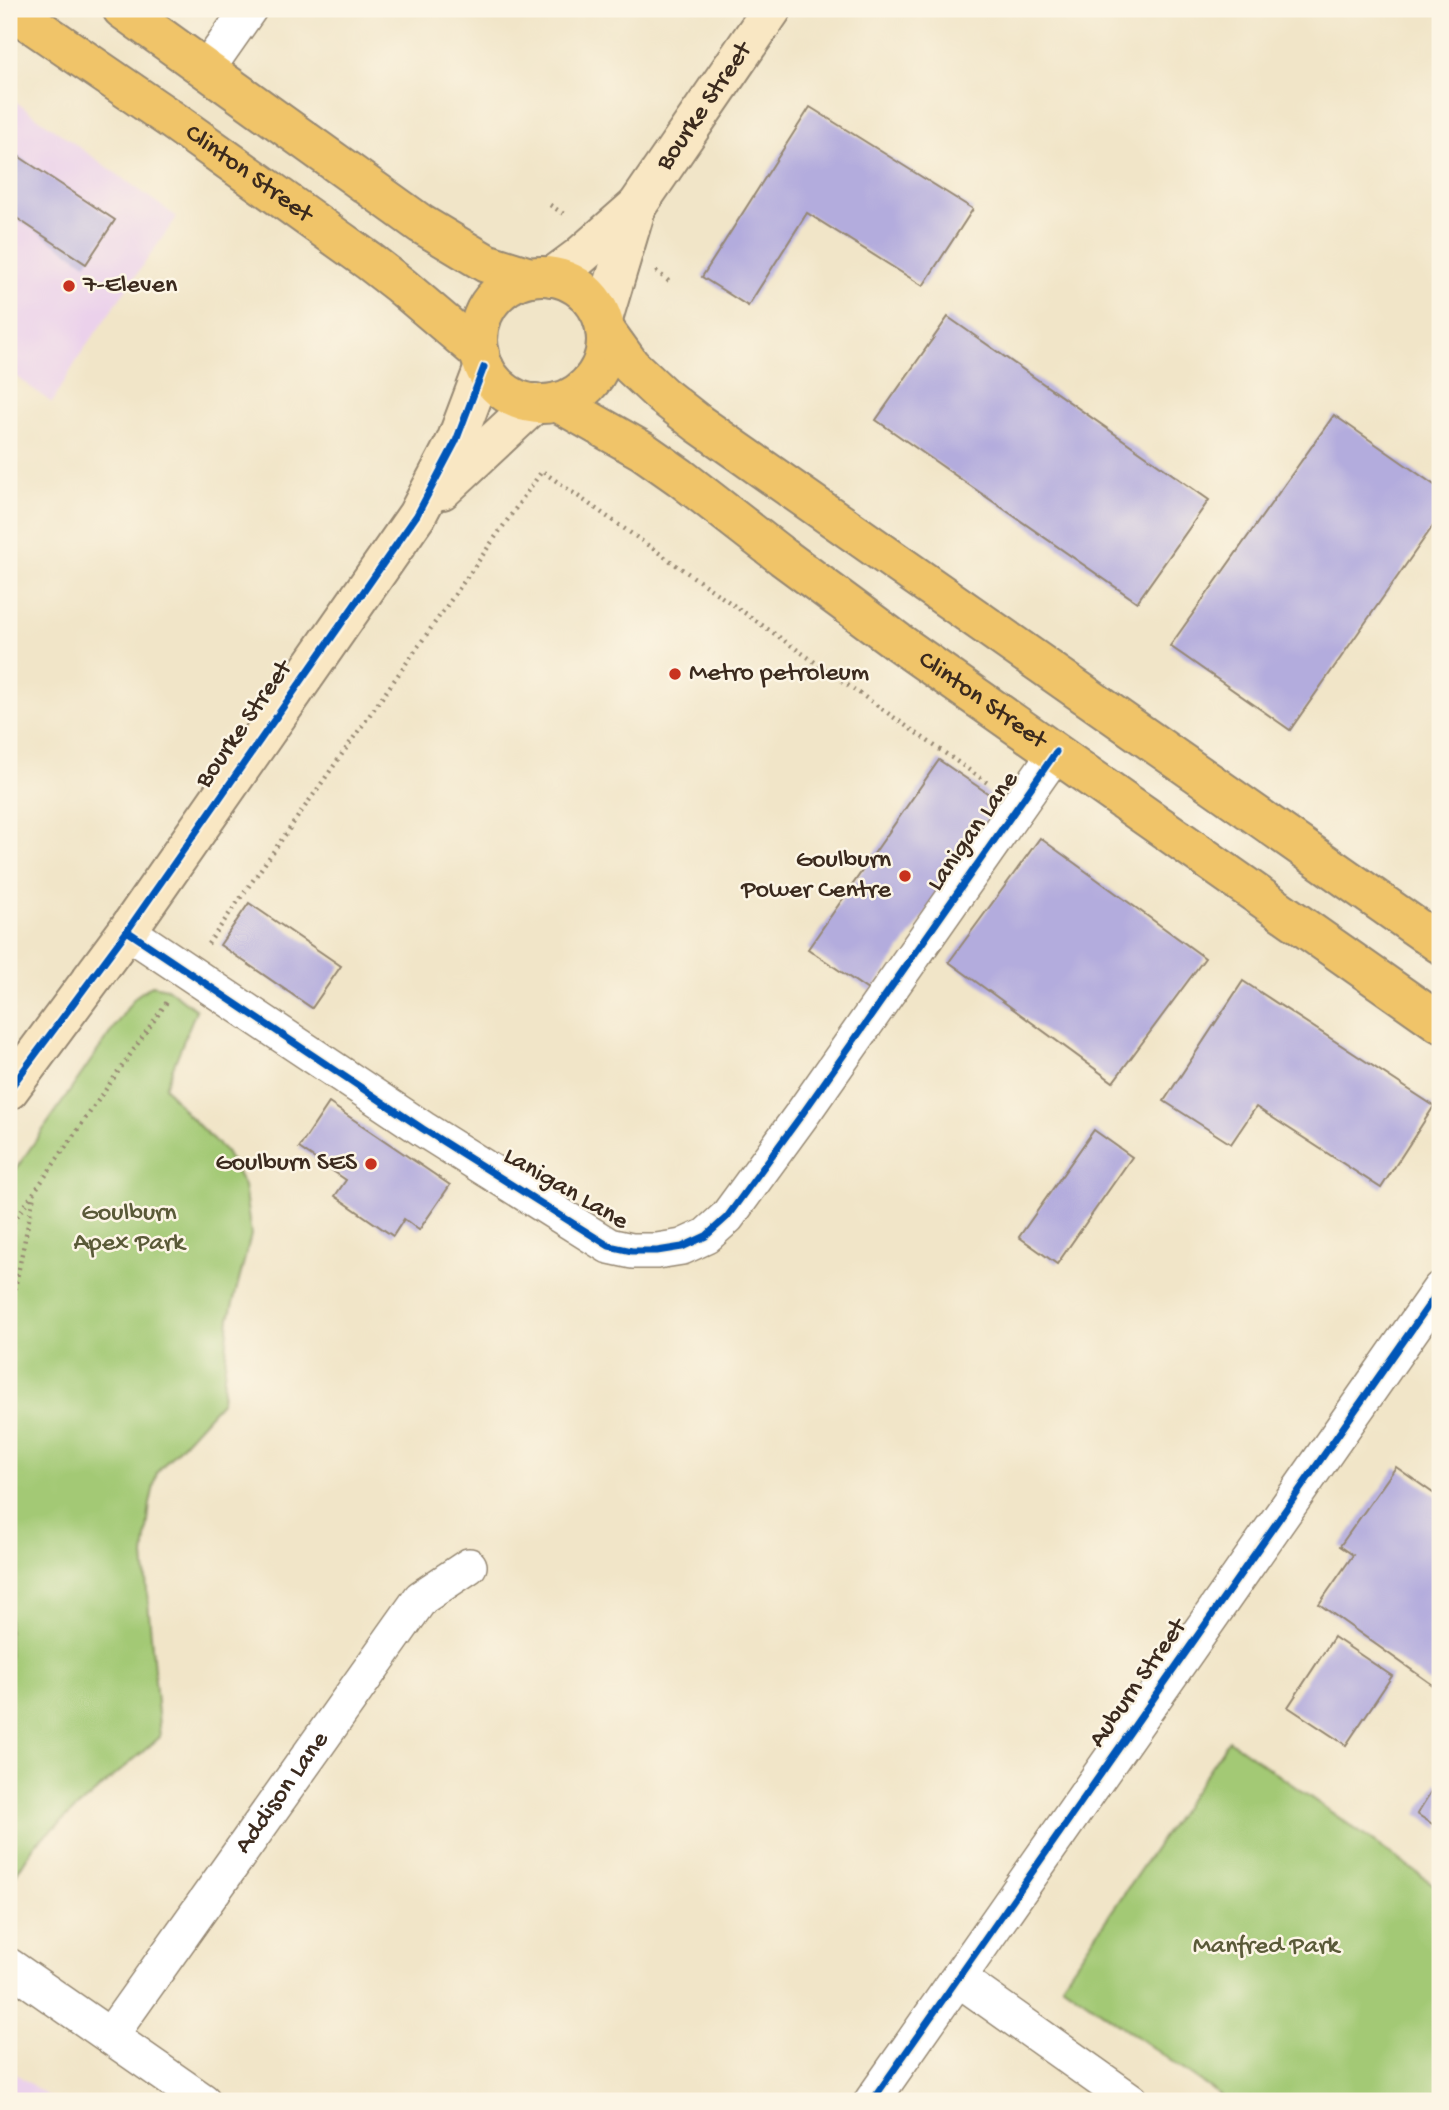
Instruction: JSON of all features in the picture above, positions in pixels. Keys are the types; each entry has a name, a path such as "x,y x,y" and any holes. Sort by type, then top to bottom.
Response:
{"main road":[{"name":"Clinton Street","path":"10,9 172,120 369,261 400,285 482,360"},
{"path":"122,9 421,224 486,263 563,280 583,291 592,299 604,325 631,366 699,424 1440,944"},
{"path":"541,277 514,283 500,292 489,305 482,320 478,336 482,360 491,378 510,395 522,401 546,402 572,396 585,387 603,362 606,346 604,325"},
{"name":"Clinton Street","path":"546,402 643,451 898,642 1440,1023"}],"street":[{"path":"207,69 248,9"},
{"name":"Bourke Street","path":"541,277 579,257 636,206 772,9"},
{"name":"Bourke Street","path":"604,325 636,206"},
{"name":"Bourke Street","path":"9,1090 127,930 417,515 456,441 482,360"},
{"name":"Bourke Street","path":"417,515 470,463 546,402"},
{"name":"Lanigan Lane","path":"127,930 423,1129 609,1246 632,1251 682,1247 706,1236 727,1217 811,1102 1056,752"},
{"name":"Auburn Street","path":"872,2101 1440,1289"},
{"name":"Addison Lane","path":"110,2036 421,1598 468,1566"},
{"path":"9,1966 203,2101"},
{"path":"958,1979 1131,2101"}],"path":[{"path":"550,205 575,222"},
{"path":"652,269 671,283"},
{"path":"9,1228 542,471 1019,805"},
{"path":"9,1317 34,1192"},
{"path":"9,1828 12,1853 9,1858"}],"shaded area":[{"name":"7-Eleven","path":"9,97 177,217 80,355 52,403 9,371"},
{"path":"9,2069 55,2101 9,2101"}],"green space":[{"name":"Goulburn Apex Park","path":"152,985 167,988 196,1010 165,1087 187,1114 226,1152 244,1186 251,1235 229,1318 222,1401 157,1472 150,1504 144,1556 160,1737 35,1844 9,1885 9,1179 135,997"},
{"name":"Manfred Park","path":"1229,1740 1440,1889 1440,2101 1228,2101 1062,1984"}],"building":[{"path":"810,107 973,209 923,286 807,213 748,306 702,277"},
{"path":"9,150 115,220 86,264 9,213"},
{"path":"948,317 1209,500 1137,602 876,420"},
{"path":"1334,415 1440,489 1440,516 1290,730 1170,646"},
{"name":"Goulburn Power Centre","path":"939,760 1002,803 871,992 808,949"},
{"path":"1040,838 1205,958 1113,1082 949,962"},
{"path":"249,903 341,966 312,1008 220,945"},
{"path":"1243,981 1434,1106 1381,1188 1256,1107 1231,1144 1164,1101"},
{"name":"Goulburn SES","path":"329,1103 450,1185 419,1230 404,1219 393,1236 335,1196 346,1180 299,1148"},
{"path":"1094,1130 1132,1157 1057,1264 1019,1237"},
{"path":"1396,1467 1440,1498 1440,1690 1319,1604 1353,1555 1340,1546"},
{"path":"1334,1637 1392,1676 1346,1745 1288,1707"},
{"path":"1437,1782 1440,1784 1440,1829 1417,1814"}],"cycle path":[{"path":"9,1090 127,931 417,515 456,441 484,367"},
{"path":"127,931 423,1129 609,1246 632,1251 682,1247 706,1236 727,1217 1056,752"},
{"path":"872,2101 1440,1289"}],"place":[{"name":"7-Eleven","path":"69,286"},
{"name":"Metro petroleum","path":"675,674"},
{"name":"Goulburn Power Centre","path":"905,876"},
{"name":"Goulburn SES","path":"371,1164"}]}
